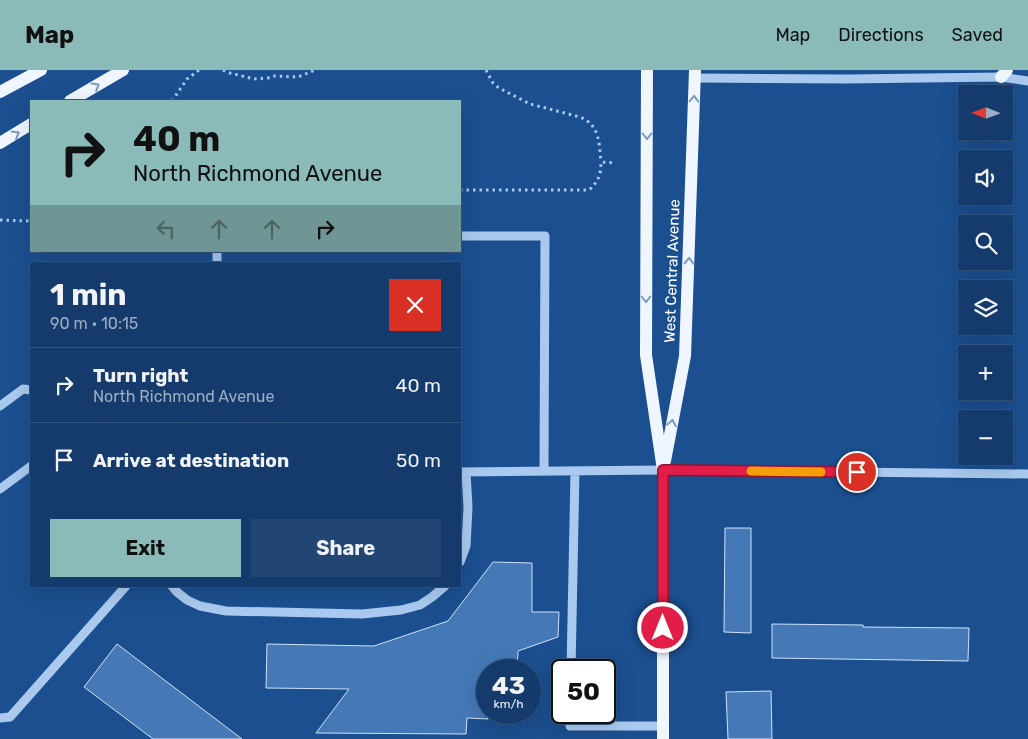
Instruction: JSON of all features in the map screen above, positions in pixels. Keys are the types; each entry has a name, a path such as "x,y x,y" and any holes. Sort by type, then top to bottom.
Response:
{"main road":[{"path":"0,92 41,70"},
{"path":"72,100 123,70"},
{"name":"West Central Avenue","path":"647,70 646,355 663,470 663,739"},
{"name":"West Central Avenue","path":"663,470 685,356 695,74"},
{"path":"0,143 30,125"}],"street":[{"path":"695,74 847,79 1004,74 1028,81"},
{"path":"461,236 545,236 544,471"},
{"path":"0,406 23,389 30,390"},
{"path":"0,489 30,467"},
{"path":"461,559 466,546 468,507 463,472 663,470 1028,474"},
{"path":"571,659 575,471"},
{"path":"0,718 10,716 125,587"},
{"path":"173,587 187,600 200,606 226,611 362,614 401,610 420,605 444,587"},
{"path":"570,724 570,726 663,726"}],"path":[{"path":"173,100 187,79 199,70"},
{"path":"223,70 254,79 273,76 298,77 315,70"},
{"path":"461,190 589,190 596,184 600,176 600,144 592,124 580,116 530,104 499,88 493,83 486,70"},
{"path":"601,162 616,163"},
{"path":"0,220 30,221"}],"building":[{"path":"725,528 751,528 751,633 724,632"},
{"path":"493,562 532,563 532,612 559,612 558,637 518,651 518,659 476,659 476,718 467,718 466,734 316,733 349,689 266,688 267,644 374,646 448,621"},
{"path":"772,624 969,628 968,661 772,658"},
{"path":"117,644 242,739 153,739 84,687"},
{"path":"771,691 772,739 728,739 726,692"}],"slow traffic":[{"path":"751,471 821,472"}],"route":[{"path":"663,628 663,470 857,472"}]}
